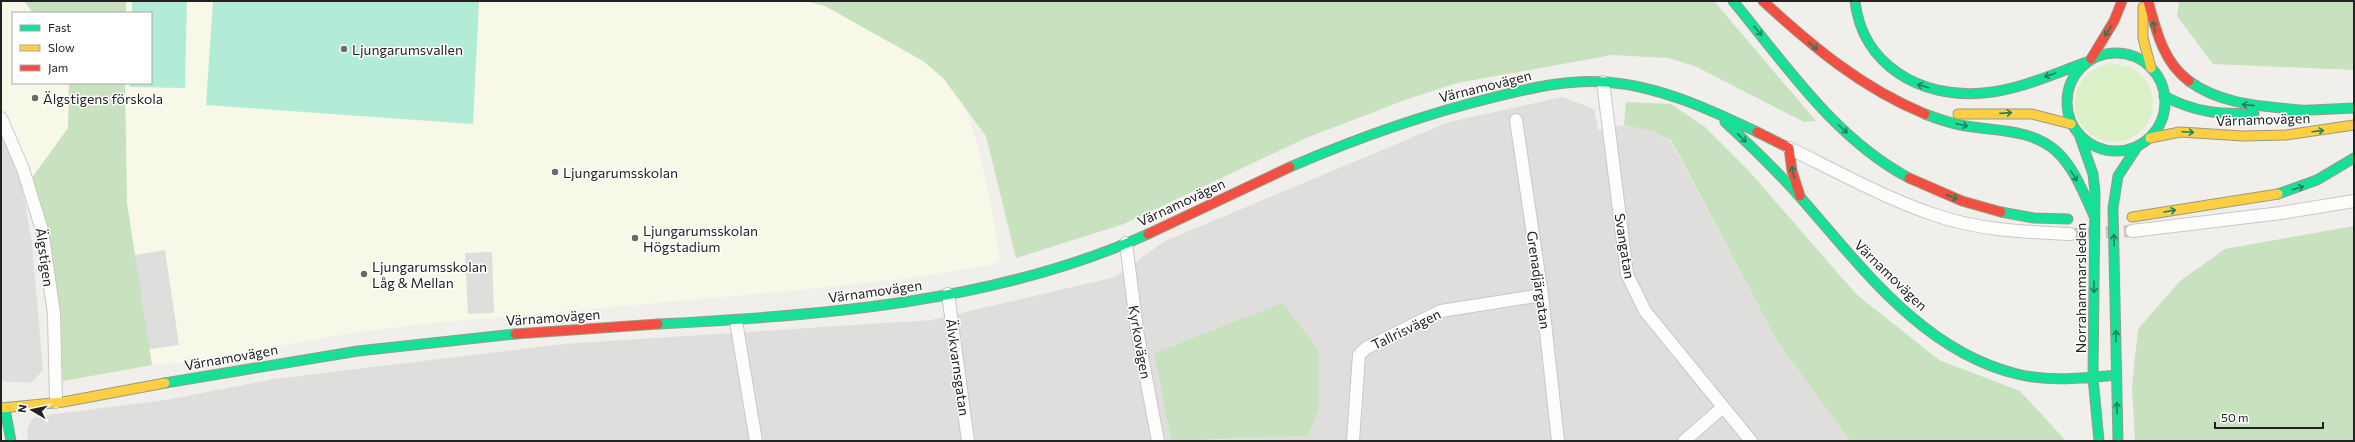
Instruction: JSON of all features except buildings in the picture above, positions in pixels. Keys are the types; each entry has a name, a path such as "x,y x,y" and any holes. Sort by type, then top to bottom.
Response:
{"main road":[{"path":"1733,1 1808,94 1838,125 1881,160 1904,175 1951,197 1983,208 2024,217 2068,219"},
{"path":"1764,1 1810,44 1849,74 1875,90 1925,113 1952,123 2016,134 2043,142 2055,150 2067,163 2094,216"},
{"path":"1855,1 1859,24 1878,58 1895,73 1913,83 1937,91 1981,93 2002,89 2089,61 2106,54 2123,54 2138,58 2151,68"},
{"path":"2122,1 2114,21 2089,61 2077,72 2068,91 2067,111 2071,124 2080,137 2092,146 2107,151 2123,151 2137,147 2150,138 2159,126 2164,111 2164,96 2160,81 2151,68 2144,46 2142,20 2144,1"},
{"path":"2148,1 2155,33 2164,52 2186,80 2199,90 2238,104 2301,110"},
{"name":"Värnamovägen","path":"3,408 56,402 316,356 424,343 596,328 736,321 870,307 948,294 1008,281 1126,243 1288,168 1361,138 1462,103 1531,88 1603,82 1661,92 1713,111 1789,148 1792,171 1800,196"},
{"name":"Värnamovägen","path":"2164,96 2185,108 2216,114 2354,108"},
{"name":"Värnamovägen","path":"1713,111 1800,196 1864,272 1902,309 1945,342 1983,362 2005,371 2024,375 2093,378 2116,376"},
{"path":"1925,113 2032,114 2071,124"},
{"name":"Värnamovägen","path":"2150,138 2180,132 2243,136 2286,135 2354,125"},
{"name":"Norrahammarsleden","path":"2080,137 2093,174 2093,378 2099,441"},
{"path":"2118,441 2113,208 2118,176 2137,147"},
{"path":"2132,217 2277,194 2300,188 2321,180 2354,158"},
{"path":"3,408 11,441"}],"street":[{"name":"Svangatan","path":"1603,82 1627,274 1633,289 1645,310 1722,408 1751,441"},
{"name":"Älgstigen","path":"1,118 24,170 42,230 54,314 56,402"},
{"name":"Grenadjärgatan","path":"1516,120 1542,296 1558,441"},
{"path":"1789,148 1859,182 1932,214 1987,227 2070,234"},
{"path":"2132,231 2274,214 2354,201"},
{"name":"Kyrkovägen","path":"1126,243 1136,330 1158,441"},
{"name":"Älvkvarnsgatan","path":"948,294 968,441"},
{"name":"Tallrisvägen","path":"1353,441 1359,355 1366,348 1441,310 1542,296"},
{"path":"736,321 756,441"},
{"path":"1684,441 1722,408"}],"shaded area":[{"name":"Älgstigens förskola","path":"1,1 24,1 32,12 12,12 12,84 69,84 68,128 29,181 1,113"},
{"name":"Ljungarumsskolan","path":"125,1 810,1 824,4 923,60 943,77 962,102 976,139 992,209 1000,260 990,265 909,278 800,290 424,324 351,333 188,362 152,365 126,206 124,84 152,84 152,12 125,12"},
{"path":"1562,97 1594,109 1598,130 1624,125 1652,131 1670,140 1777,341 1850,441 1186,441 1307,436 1155,353 1171,441 28,441 27,429 32,419 39,416 166,400 274,379 563,344 931,320 1115,277 1165,241 1449,122"},
{"path":"1,131 21,179 32,244 43,371 30,383 1,381"},
{"path":"165,250 179,345 144,350 129,256"},
{"path":"492,252 494,313 468,314 465,253"}],"green space":[{"path":"24,1 126,1 126,12 32,12"},
{"path":"132,1 187,1 185,88 130,87 130,84 152,84 152,12 132,12"},
{"name":"Ljungarumsvallen","path":"213,1 479,1 473,124 206,105"},
{"path":"806,1 1714,1 1816,121 1804,122 1697,67 1668,58 1612,55 1457,83 1405,100 1306,138 1124,224 1016,258 986,136 943,78 923,61 825,6"},
{"path":"2179,1 2354,1 2354,70 2213,64 2177,16"},
{"path":"2114,64 2129,67 2142,75 2150,88 2153,103 2150,118 2142,131 2129,139 2114,142 2099,139 2086,131 2078,118 2075,103 2078,88 2086,75 2099,67"},
{"path":"69,84 125,84 127,203 152,365 63,381 59,314 29,182 68,128"},
{"path":"1626,102 1671,104 1705,127 1749,171 1856,294 1939,360 2020,391 2066,441 1850,441 1777,341 1671,140 1652,131 1624,125"},
{"path":"2354,226 2354,441 2135,441 2132,386 2138,329 2180,281 2225,249"},
{"path":"1283,303 1319,352 1319,409 1307,436 1171,441 1154,353"}],"tunnel":[{"path":"2070,234 2132,231"}],"traffic: fast":[{"path":"1733,1 1792,74 1835,121 1858,143 1882,162 1909,178"},
{"path":"1855,1 1860,24 1869,43 1882,60 1898,73 1917,83 1938,90 1960,93 1983,93 2010,89 2087,62"},
{"path":"2116,53 2135,57 2151,67 2161,83 2165,102 2161,121 2151,137 2135,147 2116,151 2097,147 2081,137 2071,121 2067,102 2071,83 2081,67 2097,57 2116,53"},
{"path":"1290,167 1340,146 1443,111 1522,90 1564,83 1592,81 1626,84 1645,88 1702,107 1757,132"},
{"path":"2189,81 2201,89 2228,100 2301,110"},
{"path":"2164,96 2186,106 2218,113 2254,113"},
{"path":"2290,111 2354,108"},
{"path":"1925,114 1961,125 2013,132 2036,139 2046,144 2056,151 2068,165 2078,181 2094,216"},
{"path":"1725,122 1782,177 1846,251 1896,303 1923,326 1952,346 1983,363 2017,374 2054,379 2116,375"},
{"path":"2080,137 2093,174 2095,193 2093,378 2099,441"},
{"path":"2118,441 2113,208 2118,176 2137,147"},
{"path":"2278,194 2317,180 2354,158"},
{"path":"2001,212 2034,218 2068,219"},
{"path":"658,324 782,316 908,302 1031,276 1091,257 1148,234"},
{"path":"165,383 358,351 515,334"},
{"path":"5,409 11,441"}],"traffic: slow":[{"path":"2143,7 2143,38 2151,68"},
{"path":"1958,114 2032,114 2071,124"},
{"path":"2150,138 2180,132 2243,136 2286,135 2354,125"},
{"path":"2132,217 2278,194"},
{"path":"1,408 63,402 165,383"}],"traffic: jam":[{"path":"1763,1 1820,50 1859,79 1902,104 1925,114"},
{"path":"2091,59 2114,21 2122,1"},
{"path":"2148,1 2158,34 2167,55 2173,65 2189,81"},
{"path":"1757,132 1789,148 1792,171 1800,196"},
{"path":"1148,234 1290,167"},
{"path":"1909,178 1962,201 2001,212"},
{"path":"515,334 658,324"}],"place":[{"name":"Ljungarumsvallen","path":"344,49"},
{"name":"Älgstigens förskola","path":"35,98"},
{"name":"Ljungarumsskolan","path":"555,172"},
{"name":"Ljungarumsskolan Högstadium","path":"635,238"},
{"name":"Ljungarumsskolan Låg & Mellan","path":"364,274"}]}
